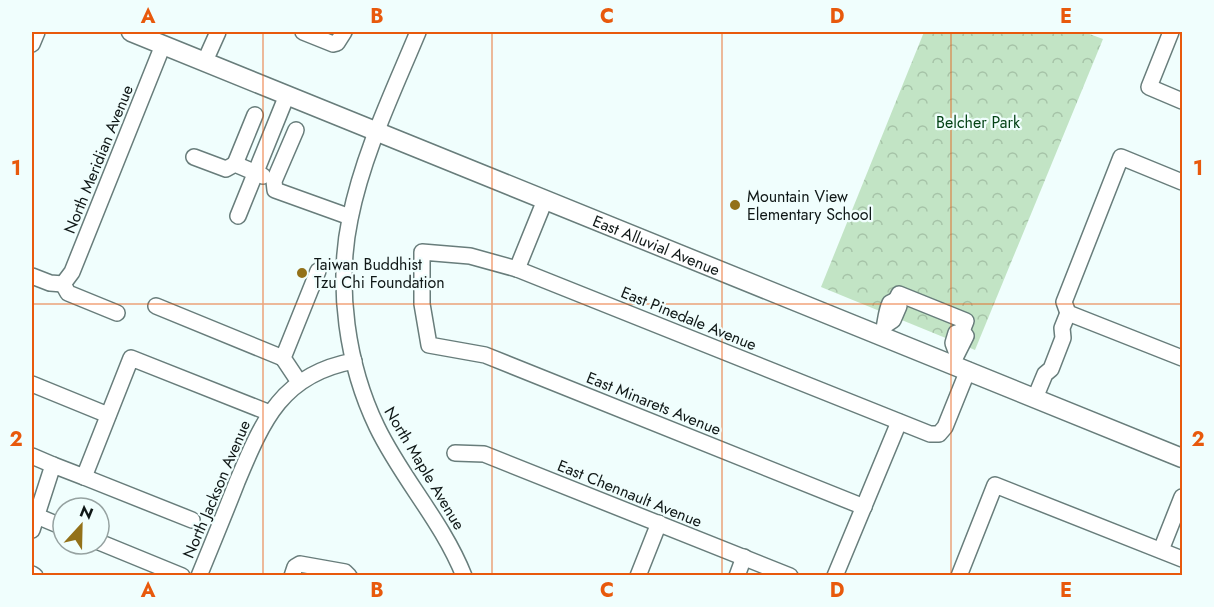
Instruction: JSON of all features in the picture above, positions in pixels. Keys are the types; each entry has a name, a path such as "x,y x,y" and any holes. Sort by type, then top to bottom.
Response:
{"main road":[{"name":"East Alluvial Avenue","path":"130,32 545,200 885,330 1035,398 1182,458"}],"street":[{"path":"32,44 37,32"},
{"path":"303,32 333,44 338,43 344,32"},
{"name":"North Maple Avenue","path":"418,32 377,131 350,217 346,247 345,296 354,361 378,428 446,538 464,576"},
{"path":"1171,32 1149,87 1182,101"},
{"path":"205,61 216,36"},
{"name":"North Meridian Avenue","path":"63,284 72,272 163,45"},
{"path":"238,216 287,95"},
{"path":"194,157 226,169 235,164 255,116"},
{"path":"296,130 274,181 274,190 350,217"},
{"path":"1035,398 1045,374 1042,365 1055,334 1062,328 1068,313 1064,302 1121,157 1182,182"},
{"path":"235,164 274,181"},
{"path":"517,269 545,200"},
{"name":"East Pinedale Avenue","path":"429,345 422,304 422,252 470,256 517,269 930,434 939,434 945,427 958,362"},
{"path":"283,358 318,272"},
{"path":"32,276 50,283 63,284 68,293 117,313"},
{"path":"885,330 893,320 899,306 896,300 899,294 966,321 962,331 966,336 958,362"},
{"path":"156,306 283,358 299,382"},
{"path":"1068,313 1182,358"},
{"name":"East Minarets Avenue","path":"429,345 485,355 864,507"},
{"path":"84,477 131,358 270,412"},
{"name":"North Jackson Avenue","path":"199,576 255,440 270,412 299,382 318,371 354,361"},
{"path":"32,384 108,415"},
{"path":"836,576 899,422"},
{"name":"East Chennault Avenue","path":"455,453 484,454 790,576"},
{"path":"32,456 192,520"},
{"path":"51,524 33,520 53,465"},
{"path":"959,576 995,485 1182,559"},
{"path":"1161,550 1182,497"},
{"path":"638,576 659,524"},
{"path":"111,547 182,576"},
{"path":"737,576 744,557"},
{"path":"292,576 295,567 300,564 345,572 349,576"}],"green space":[{"name":"Belcher Park","path":"924,32 1084,32 1103,39 975,350 821,287"}],"place":[{"name":"Mountain View Elementary School","path":"735,205"},
{"name":"Taiwan Buddhist Tzu Chi Foundation","path":"302,273"}]}
